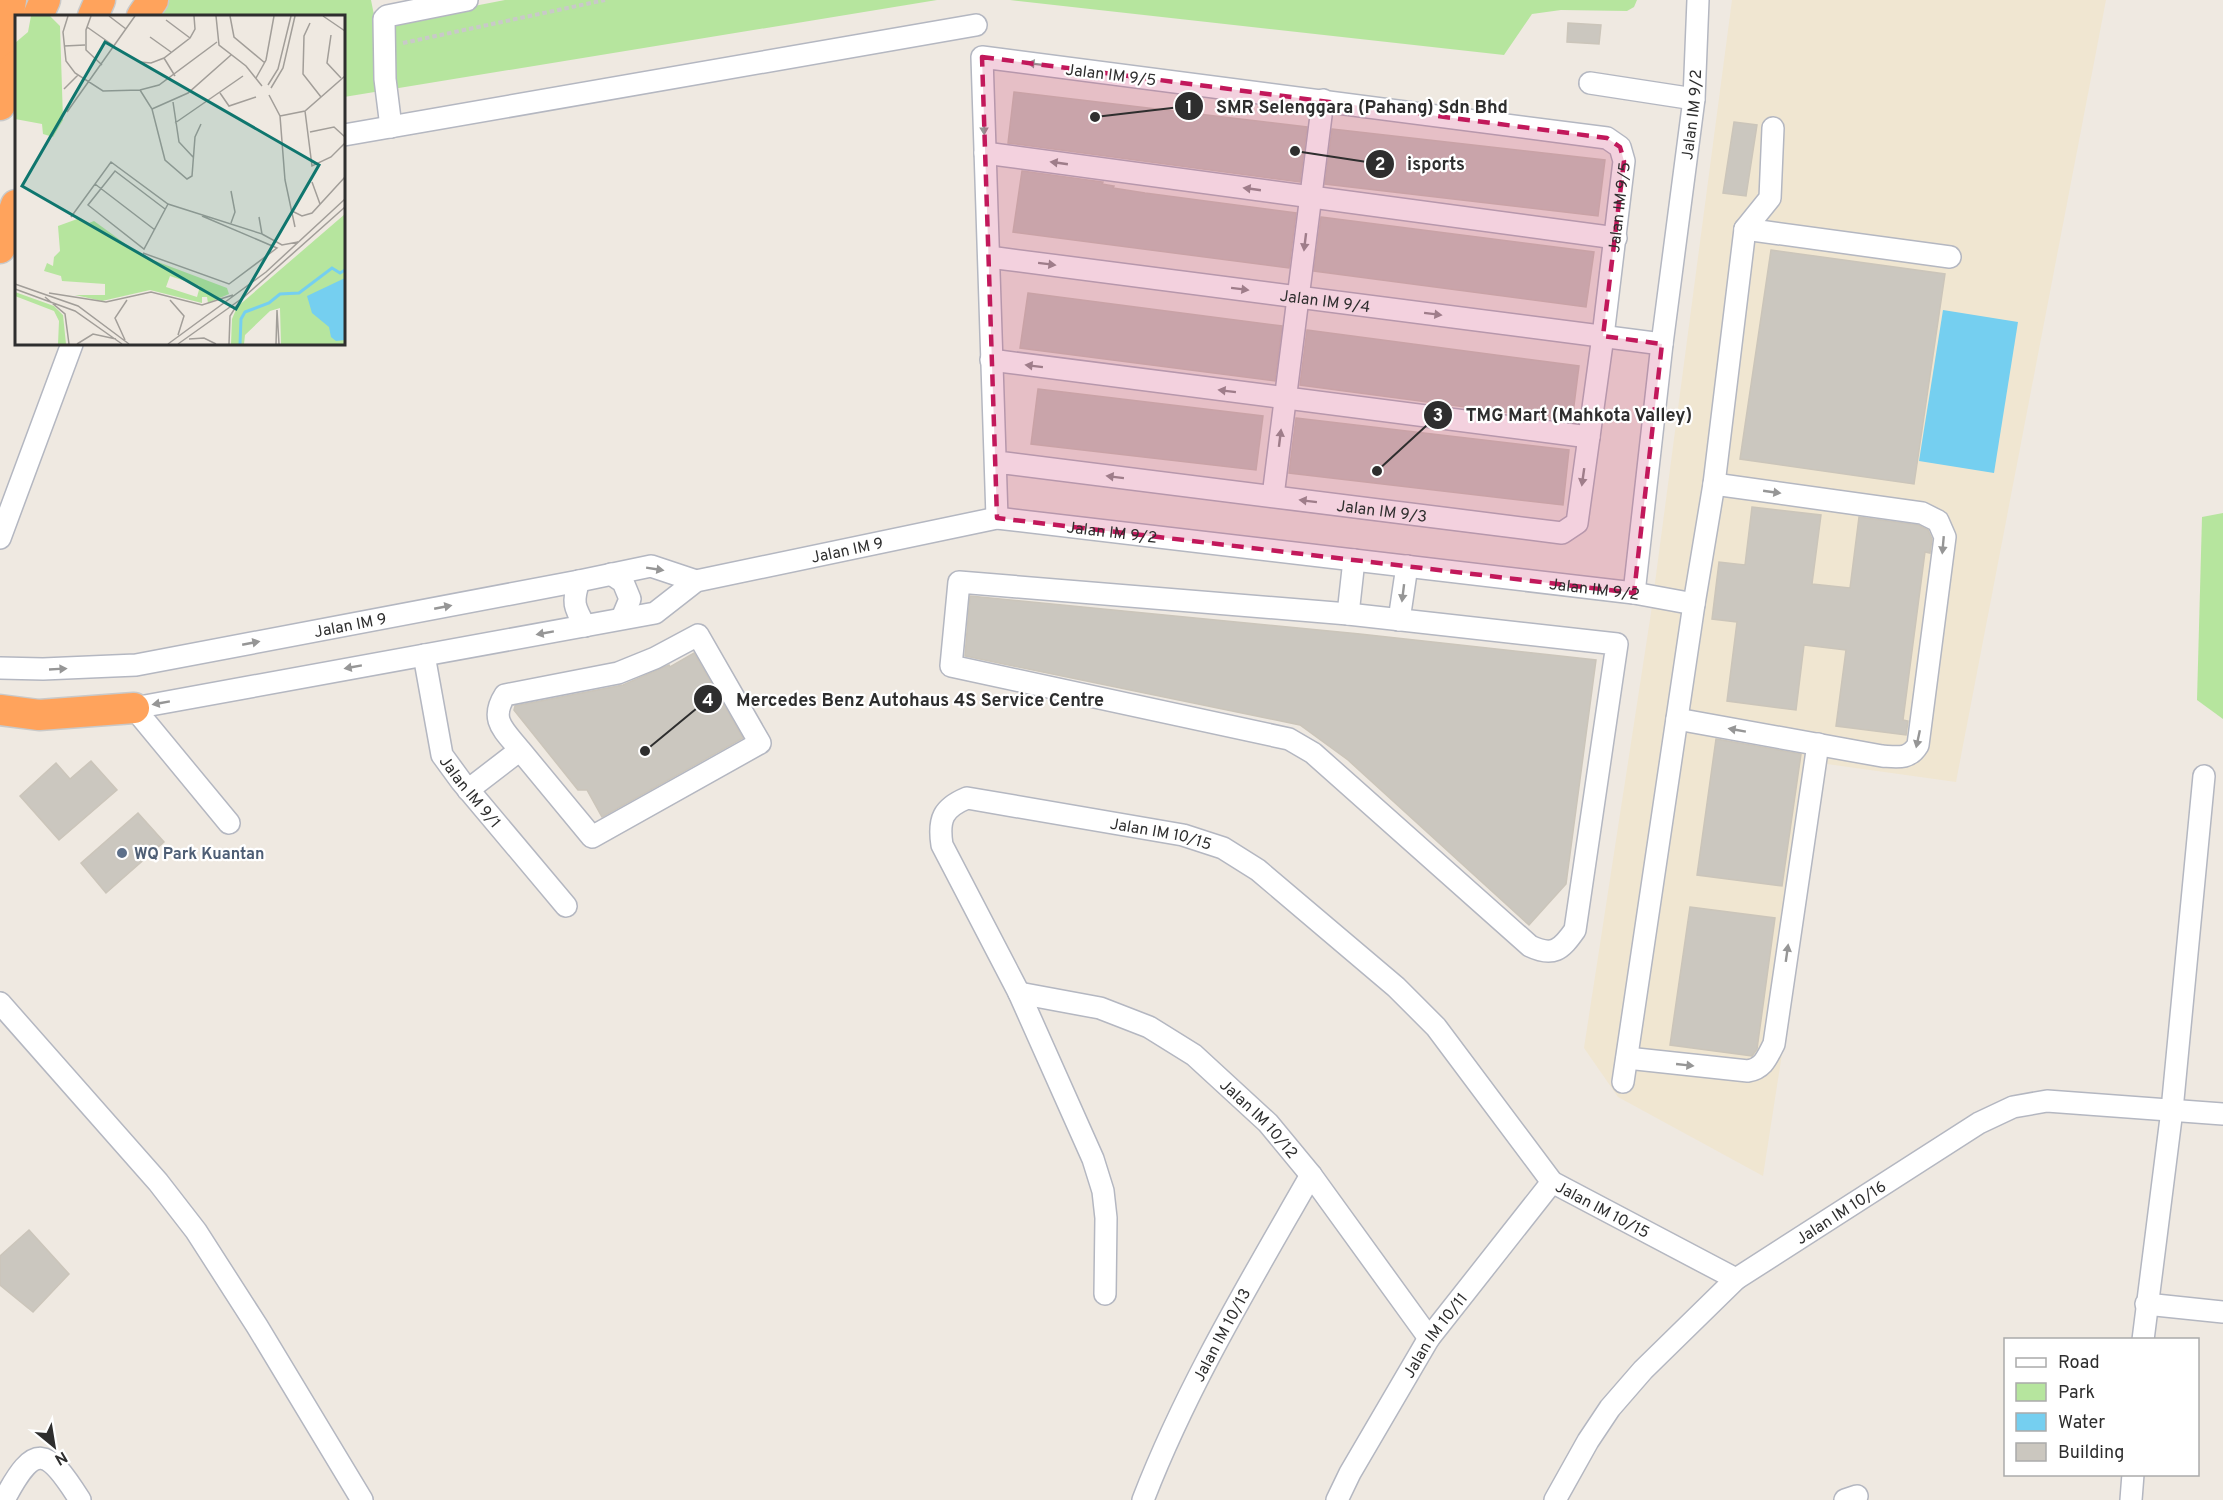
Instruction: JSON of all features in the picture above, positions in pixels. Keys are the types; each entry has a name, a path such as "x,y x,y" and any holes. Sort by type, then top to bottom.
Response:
{"highway":[{"path":"0,69 11,0"},
{"path":"38,15 45,0"},
{"path":"93,15 100,0"},
{"path":"143,15 153,0"},
{"path":"0,105 15,68"},
{"path":"0,248 15,208"},
{"path":"0,710 39,716 134,708"}],"street":[{"path":"391,127 385,79 384,19 387,16 467,0"},
{"name":"Jalan IM 9/2","path":"997,518 1634,593 1662,344 1694,99 1698,0"},
{"path":"345,135 976,25"},
{"name":"Jalan IM 9/5","path":"985,153 982,57 1607,138 1620,147 1624,161 1603,336"},
{"path":"1590,83 1694,99"},
{"path":"1273,496 1323,100"},
{"path":"1623,1082 1714,484 1744,229 1770,198 1773,128"},
{"path":"997,518 997,462 991,360 985,153 1616,238"},
{"path":"1744,229 1950,257"},
{"name":"Jalan IM 9/4","path":"988,257 1662,344"},
{"name":"Jalan IM 9/3","path":"997,462 1562,534 1577,524 1603,336"},
{"path":"0,538 72,345"},
{"path":"991,360 1589,437"},
{"path":"1677,719 1882,756 1905,758 1914,753 1917,745 1945,537 1938,521 1923,513 1714,484"},
{"name":"Jalan IM 9","path":"134,708 656,612 696,581 997,518"},
{"path":"1348,614 1353,560"},
{"name":"Jalan IM 9","path":"0,668 42,669 136,665 651,566 696,581"},
{"path":"1400,620 1407,566"},
{"path":"611,574 623,582 630,599 622,618"},
{"path":"579,581 574,597 576,610 585,626"},
{"path":"959,582 1348,614 1617,645 1575,930 1564,945 1553,951 1542,952 1530,946 1313,753 1289,739 951,666 959,582"},
{"path":"1634,593 1694,604"},
{"path":"698,635 760,743 592,837 520,750 499,724 498,707 505,695 618,673 655,658 698,635"},
{"name":"Jalan IM 9/1","path":"424,655 442,754 468,790 567,906"},
{"path":"134,708 229,823"},
{"path":"1627,1059 1748,1071 1756,1070 1764,1063 1774,1044 1818,744"},
{"path":"468,790 520,750"},
{"path":"2144,1338 2146,1304 2172,1110 2204,776"},
{"name":"Jalan IM 10/15","path":"1105,1294 1106,1218 1103,1191 1093,1159 1019,993 942,845 939,828 942,819 955,803 968,798 1183,835 1223,848 1258,870 1396,987 1428,1019 1464,1062 1552,1182 1736,1279"},
{"name":"Jalan IM 10/12","path":"1019,993 1100,1008 1149,1028 1194,1055 1268,1123 1311,1175 1429,1338"},
{"path":"0,1003 158,1182 196,1231 245,1306 362,1500"},
{"path":"0,1022 21,1025"},
{"name":"Jalan IM 10/16","path":"1555,1500 1588,1441 1610,1408 1643,1370 1736,1279 1979,1123 2013,1107 2047,1101 2223,1114"},
{"name":"Jalan IM 10/13","path":"1143,1500 1162,1452 1213,1346 1311,1175"},
{"name":"Jalan IM 10/11","path":"1337,1500 1350,1473 1429,1338 1552,1182"},
{"path":"2146,1304 2223,1312"},
{"path":"4,1500 16,1476 26,1464 37,1458 51,1460 61,1470 80,1500"},
{"path":"2131,1500 2133,1476"}],"path":[{"path":"384,46 605,0"}],"highlighted area":[{"path":"982,57 1607,138 1620,147 1624,161 1603,336 1662,344 1634,593 997,518"}],"shaded area":[{"path":"1732,0 2106,0 1956,782 1827,764 1763,1176 1618,1097 1584,1048 1651,613"}],"green space":[{"path":"166,0 371,0 376,25 505,0 937,0 345,97 345,15 156,15"},
{"path":"1010,0 1637,0 1634,7 1627,11 1561,10 1532,14 1504,55"},
{"path":"2223,513 2223,719 2197,700 2202,517"}],"water":[{"path":"1943,310 2018,322 1994,473 1919,461"}],"building":[{"path":"1568,23 1601,25 1599,44 1567,42"},
{"path":"1014,92 1307,127 1300,182 1008,143"},
{"path":"1734,122 1757,125 1746,196 1723,193"},
{"path":"1332,129 1605,160 1598,216 1325,184"},
{"path":"1022,171 1103,182 1102,184 1114,186 1113,188 1145,193 1296,213 1289,268 1013,232"},
{"path":"1321,217 1594,252 1586,307 1314,271"},
{"path":"1771,250 1945,274 1914,484 1740,459"},
{"path":"1028,293 1282,326 1275,381 1020,348"},
{"path":"1307,330 1579,366 1572,421 1300,385"},
{"path":"1038,389 1263,416 1256,470 1031,444"},
{"path":"1296,418 1569,450 1563,505 1289,473"},
{"path":"1752,507 1821,515 1812,584 1850,588 1859,517 1918,525 1928,530 1932,539 1930,553 1925,552 1903,720 1908,721 1906,735 1836,726 1846,650 1804,645 1796,710 1727,701 1737,622 1712,619 1719,562 1745,565"},
{"path":"970,596 1360,634 1596,660 1566,884 1529,925 1348,760 1300,725 965,656"},
{"path":"694,653 743,738 602,817 587,790 578,790 514,710 515,706 623,685 669,665 670,667"},
{"path":"1716,739 1801,754 1782,886 1697,875"},
{"path":"91,761 117,790 59,840 20,796 56,763 70,779"},
{"name":"WQ Park Kuantan","path":"138,813 164,842 106,893 81,863"},
{"path":"1690,907 1775,918 1757,1049 1752,1056 1670,1045"},
{"path":"29,1230 69,1274 33,1312 0,1285 0,1256"}],"place":[{"name":"SMR Selenggara (Pahang) Sdn Bhd","path":"1095,117"},
{"name":"isports","path":"1295,151"},
{"name":"TMG Mart (Mahkota Valley)","path":"1377,471"},
{"name":"Mercedes Benz Autohaus 4S Service Centre","path":"645,751"},
{"name":"WQ Park Kuantan","path":"122,853"}]}
